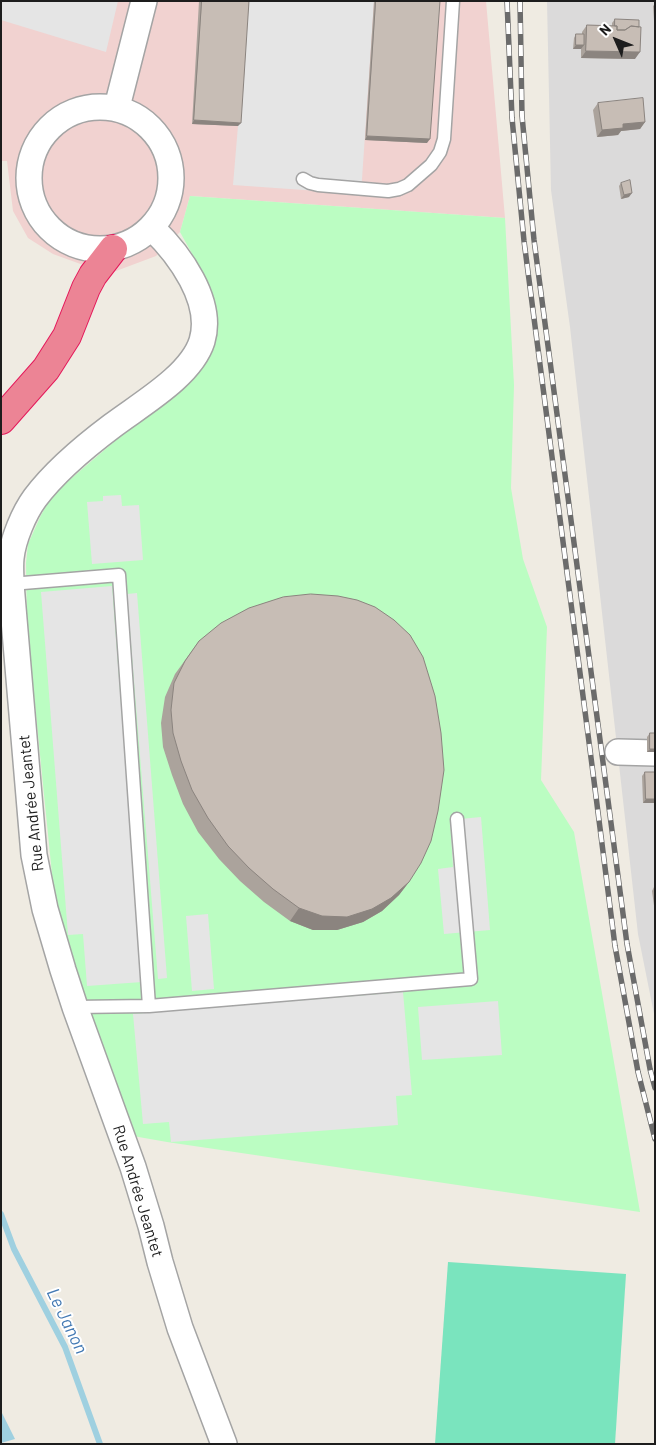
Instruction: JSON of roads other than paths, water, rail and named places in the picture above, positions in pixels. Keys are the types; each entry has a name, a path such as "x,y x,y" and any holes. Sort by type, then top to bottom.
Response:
{"highway":[{"path":"1,420 46,368 67,336 93,275 114,249"}],"street":[{"path":"117,107 144,1"},
{"path":"92,106 117,107 136,115 155,130 167,151 172,175 169,199 152,228 143,235 114,249 98,250 82,247 62,238 45,224 34,205 29,184 30,162 38,141 52,124 70,112 92,106"},
{"name":"Rue Andrée Jeantet","path":"152,228 175,255 201,298 205,322 202,341 193,358 170,384 84,448 55,474 34,499 19,528 11,556 11,584 34,855 45,908 63,970 133,1167 180,1328 224,1444"},
{"path":"618,752 655,753"}],"lane":[{"path":"303,179 318,185 388,191 408,185 431,165 440,152 444,139 453,1"},
{"path":"11,584 118,575 149,1006"},
{"path":"76,1008 149,1006 472,979 457,819"}],"water":[{"path":"1,1411 15,1439 1,1443"}],"waterway":[{"name":"Le Janon","path":"1,1214 14,1249 65,1347 100,1444"}],"railway":[{"path":"507,1 512,118 524,241 615,946 638,1072 655,1139"},
{"path":"520,1 522,116 534,240 627,944 655,1088"}]}
